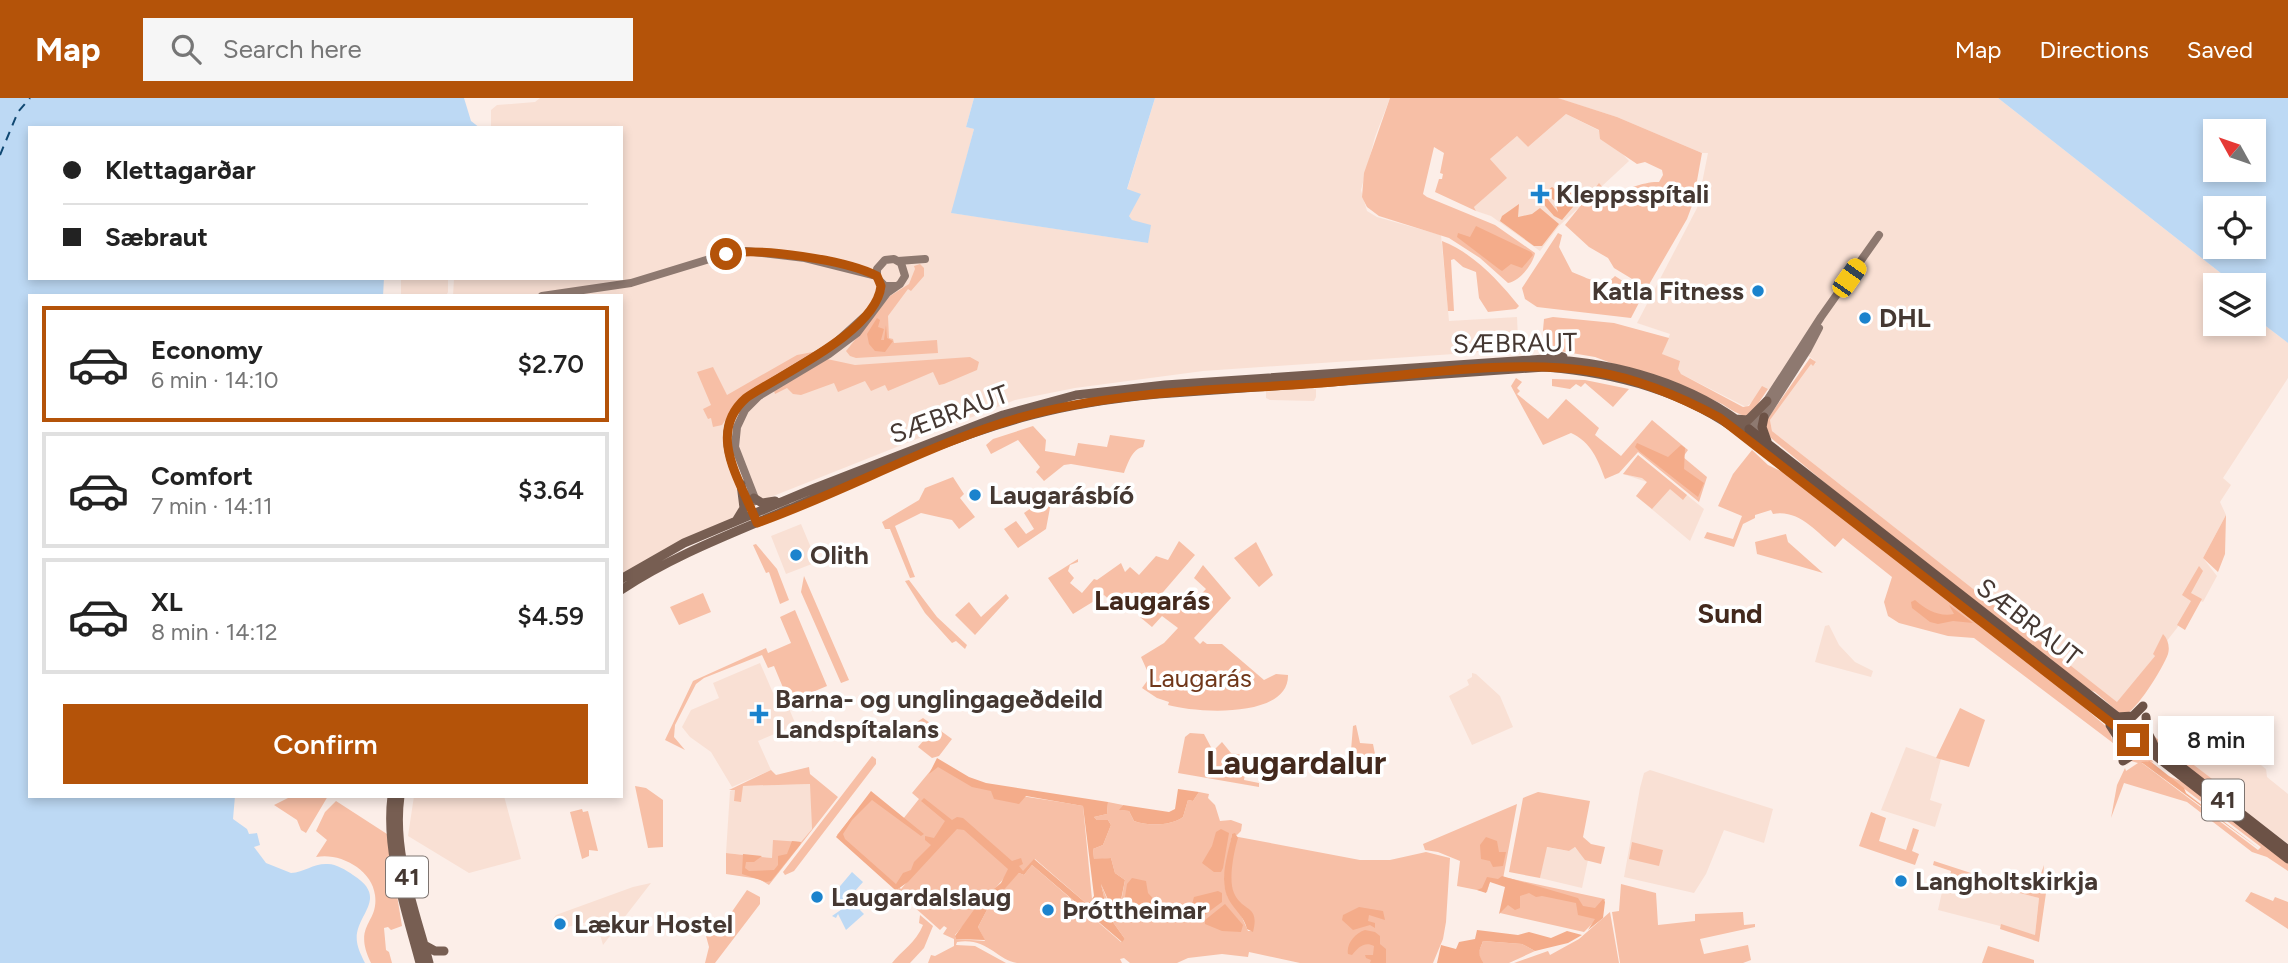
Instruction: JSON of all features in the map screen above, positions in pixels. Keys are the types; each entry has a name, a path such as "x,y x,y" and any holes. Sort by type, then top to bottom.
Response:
{"highway":[{"path":"1764,417 1764,435 1775,450"},
{"name":"SÆBRAUT","path":"1749,435 1775,450 2288,859"},
{"name":"SÆBRAUT","path":"1749,435 2110,717"},
{"path":"2118,751 2117,736 2110,717 2133,716 2143,706"},
{"path":"2123,761 2132,753 2154,752 2146,717"},
{"name":"SÆBRAUT","path":"2154,752 2288,850"}],"main road":[{"path":"1749,435 1767,401 1879,235"},
{"path":"556,294 631,283 736,252 796,257 845,266 878,278 888,287 896,286"},
{"path":"758,517 754,498 735,447 737,427 744,410 759,396 851,338 912,266 925,259 889,259 878,266 845,266"},
{"path":"898,261 904,267 905,276"},
{"path":"758,517 741,484 725,441 736,410 746,398 849,333 862,320 879,294 878,266"},
{"path":"1749,435 1764,417 1808,349 1830,306"},
{"path":"1543,345 1556,356 1598,364"},
{"name":"SÆBRAUT","path":"623,589 677,557 806,492 1003,415 1076,396 1165,386 1539,359 1598,364 1665,383 1716,407 1735,419 1749,435"},
{"name":"SÆBRAUT","path":"623,578 684,543 735,522 758,517 999,424 1074,405 1158,394 1545,367 1597,372 1653,387 1720,418 1749,435"},
{"path":"1735,419 1748,419 1767,401"},
{"path":"735,522 744,508 741,484"},
{"path":"754,498 768,504 806,492"},
{"name":"41","path":"392,798 392,843 420,963"},
{"name":"41","path":"400,798 398,822 401,847 424,945 431,963"},
{"path":"424,945 435,951 444,951 431,963"}],"shaded area":[{"path":"540,98 974,98 966,127 974,129 952,213 1148,243 1129,216 1127,190 1155,98 1390,98 1375,137 1361,190 1367,211 1377,217 1441,235 1449,321 1517,317 1518,339 1498,341 1498,351 1203,371 1075,388 1015,400 753,504 758,516 684,546 623,581 623,294 453,294 454,280 623,280 623,126 491,126 491,110 497,105 535,102"},
{"path":"1557,98 1998,98 2221,273 2203,273 2203,336 2266,336 2266,326 2288,343 2288,378 2223,478 2231,485 2220,502 2226,515 2203,558 2217,576 2203,602 2194,598 2177,628 2118,703 1772,431 1770,420 1811,363 1816,363 1813,359 1800,351 1774,394 1768,389 1746,407 1681,374 1662,354 1670,334 1637,323 1697,208 1708,153 1702,153 1617,117"},
{"name":"Kleppsspítali","path":"1566,114 1602,132 1629,161 1559,226 1540,251 1491,216 1476,211 1474,207 1506,178 1490,159 1517,136 1528,147"},
{"path":"1565,185 1578,201 1562,220 1554,216 1539,199 1546,197 1558,212 1555,201 1548,196 1547,191 1552,187 1557,191"},
{"path":"1519,204 1518,217 1532,214 1540,208 1559,224 1542,246 1534,246 1500,221 1502,216"},
{"path":"1476,226 1533,255 1522,268 1511,264 1502,271 1457,237 1458,233 1470,237"},
{"path":"401,280 448,280 447,294 401,294"},
{"path":"877,318 880,320 878,327 884,329 881,340 884,340 886,325 887,338 893,341 885,352 875,351 869,344 867,334"},
{"path":"1266,389 1316,389 1316,397 1314,401 1270,400 1266,398"},
{"path":"1637,443 1668,457 1681,445 1685,448 1684,469 1704,483 1698,497 1639,451 1635,447"},
{"path":"1638,455 1704,509 1690,541 1636,496 1647,482 1623,474"},
{"path":"801,524 817,562 786,574 771,536"},
{"path":"1915,600 1933,612 1954,614 1949,605 1973,623 1930,622 1912,608 1911,602"},
{"path":"1829,625 1839,645 1855,662 1873,671 1871,677 1815,662 1825,626"},
{"path":"760,663 773,693 781,690 796,725 758,741 771,770 732,787 711,752 690,737 682,727 691,710 719,698 713,683"},
{"path":"1472,673 1500,696 1513,727 1472,745 1449,696 1469,685 1467,680 1472,677"},
{"path":"2215,730 2266,769 2267,777 2288,794 2288,844 2238,806 2241,802 2194,765 2199,758 2196,755"},
{"path":"1906,747 1941,759 1930,800 1942,804 1935,827 1881,810"},
{"path":"937,758 969,777 986,783 1108,802 1107,814 1094,817 1097,820 1108,820 1111,825 1103,845 1093,849 1094,859 1111,858 1115,873 1125,880 1117,920 1101,884 1107,910 1092,899 1094,896 1083,806 1026,796 1019,804 994,799 991,791 972,787 938,767 929,774"},
{"path":"2150,761 2184,788 2186,793 2261,850 2141,762"},
{"path":"1650,770 1773,809 1764,843 1724,830 1706,874 1694,893 1624,877 1640,788 1644,773"},
{"path":"811,784 812,829 801,842 772,858 726,853 730,791 743,786"},
{"path":"1178,789 1199,792 1193,801 1188,800 1183,817 1173,822 1139,823 1134,821 1129,811 1119,810 1123,805 1169,812 1175,809"},
{"path":"871,791 924,834 921,836 872,800 852,820 843,834 845,839 896,884 903,873 911,870 914,862 931,845 925,840 925,836 934,838 945,821 921,801 924,798 952,820 963,818 1012,861 1021,858 1023,864 1019,866 1023,871 1034,859 1087,904 1090,901 1110,918 1125,939 1122,942 1032,865 1024,875 1019,873 988,908 978,927 985,940 956,939 955,936 981,900 1001,883 1008,869 964,830 957,829 908,882 898,889 914,903 913,906 836,837"},
{"path":"414,798 505,798 521,859 469,873 408,836"},
{"path":"1221,829 1229,833 1223,868 1221,872 1214,872 1202,863 1212,846 1216,832"},
{"path":"1235,833 1238,838 1232,866 1232,887 1238,899 1254,917 1253,932 1247,929 1229,900 1224,885 1226,859 1232,834"},
{"path":"1486,837 1497,841 1499,852 1506,852 1503,866 1493,867 1490,861 1481,859 1480,845"},
{"path":"792,841 801,842 771,881 766,882 742,874 743,854 762,856 754,862 746,862 745,868 749,871 774,870 778,865 778,856 787,854"},
{"path":"1546,847 1569,851 1574,847 1588,860 1582,888 1540,878"},
{"path":"1502,876 1578,898 1583,906 1595,908 1603,899 1603,918 1588,930 1595,919 1578,915 1576,903 1536,897 1529,893 1520,896 1520,908 1515,910 1508,905 1499,914 1505,887 1490,882 1486,893 1477,890 1482,888 1487,877 1498,879"},
{"path":"1950,876 2039,898 2035,935 1938,910 1944,883"},
{"path":"1132,878 1146,881 1148,893 1158,904 1156,908 1123,910 1127,884"},
{"path":"651,883 603,945 596,920 555,930 553,919 556,915"},
{"path":"1218,891 1222,893 1222,902 1199,919 1192,904 1194,897"},
{"path":"1225,904 1243,925 1241,932 1222,931 1205,924 1205,920"},
{"path":"1359,907 1383,911 1385,920 1369,915 1368,921 1375,923 1375,928 1370,925 1353,930 1342,920 1343,915"},
{"path":"1365,930 1380,936 1380,944 1386,949 1386,963 1370,963 1371,960 1365,955 1373,955 1374,946 1367,944 1352,955 1348,954 1352,939"},
{"path":"1477,930 1518,935 1529,932 1551,938 1567,931 1582,935 1568,943 1535,951 1522,944 1483,941 1479,954 1484,963 1437,963 1441,945 1456,949 1459,942 1475,939"}],"green space":[{"path":"1390,98 1558,98 1617,117 1702,153 1693,203 1687,219 1647,288 1614,268 1608,258 1589,247 1565,225 1599,183 1610,196 1641,184 1659,182 1663,175 1662,170 1645,162 1637,164 1600,139 1599,130 1566,114 1528,147 1517,136 1490,159 1507,178 1474,207 1476,211 1435,192 1439,179 1442,179 1443,174 1440,173 1444,153 1434,147 1423,194 1495,225 1535,253 1525,271 1508,283 1480,258 1449,238 1379,216 1367,207 1362,197 1364,173"},
{"path":"1558,233 1562,235 1559,247 1572,272 1600,282 1615,276 1641,293 1642,297 1631,318 1537,307 1525,299 1522,288"},
{"path":"1442,241 1484,268 1519,306 1516,309 1488,312 1479,298 1476,272 1463,267 1454,259 1451,260 1454,311 1448,311"},
{"path":"920,264 924,268 924,276 911,291 908,289 888,316 889,338 893,339 894,343 937,340 938,353 856,358 850,356 846,351 890,296 909,284 914,266"},
{"path":"1553,317 1614,323 1669,338 1662,354 1680,361 1678,369 1681,374 1743,407 1749,406 1762,386 1768,389 1749,417 1737,413 1717,401 1595,357 1554,350 1543,330 1544,319"},
{"path":"818,351 738,401 722,425 713,427 711,418 708,419 703,409 711,405 697,372 713,367 727,395 797,355"},
{"path":"970,357 979,362 977,370 939,385 933,372 888,391 885,385 871,391 865,381 838,392 834,383 801,395 793,394 787,388 775,394 774,391 827,359 855,365"},
{"path":"1810,358 1816,362 1813,366 1811,364 1770,420 1772,431 2117,702 2155,656 2153,654 2163,634 2169,646 2168,654 2135,707 2123,716 1854,507 1771,438 1765,427 1766,421"},
{"path":"1516,378 1522,382 1517,388 1520,391 1517,394 1548,419 1566,399 1599,428 1595,435 1621,456 1652,420 1688,450 1683,457 1707,477 1699,502 1638,452 1619,473 1605,479 1593,452 1584,441 1571,433 1543,445 1511,386"},
{"path":"1552,379 1585,380 1629,389 1613,407 1585,383 1581,387 1576,384 1570,389 1552,386"},
{"path":"1033,426 1046,440 1045,451 1075,456 1078,443 1107,447 1110,435 1145,440 1143,447 1136,450 1131,457 1124,473 1071,464 1064,465 1044,481 1036,472 1040,467 1018,440 991,454 986,445 993,439"},
{"path":"1752,450 1768,465 1789,475 2064,690 2109,729 2113,743 1974,638 1948,636 1899,623 1888,616 1884,602 1892,577 1843,538 1835,547 1799,518 1782,513 1773,514 1771,510 1755,515 1755,518 1743,524 1734,547 1704,538 1707,532 1733,539 1742,516 1718,506 1733,474"},
{"path":"1638,455 1687,495 1683,500 1670,489 1652,509 1636,496 1647,482 1642,478 1623,474"},
{"path":"953,477 964,494 960,498 975,517 959,529 952,520 921,513 895,526 915,577 910,578 890,529 885,529 882,522 919,500 925,488"},
{"path":"1048,496 1052,497 1046,529 1018,548 1004,529 1016,521 1026,534 1034,529 1024,513"},
{"path":"2226,515 2225,554 2218,572 2203,558"},
{"path":"1786,534 1788,542 1823,573 1757,554 1755,542"},
{"path":"1179,541 1195,555 1158,598 1169,607 1182,593 1193,603 1206,589 1194,578 1203,565 1231,598 1194,638 1200,644 1203,641 1207,644 1222,644 1264,680 1276,674 1288,675 1284,689 1274,699 1258,706 1219,711 1168,705 1169,702 1142,688 1150,677 1141,657 1164,643 1178,628 1162,616 1152,627 1140,617 1150,605 1135,593 1120,609 1104,595 1073,614 1048,578 1078,559 1078,562 1070,565 1068,571 1074,578 1070,583 1082,593 1094,579 1097,580 1121,563 1125,572 1130,567 1139,575 1156,556 1168,560"},
{"path":"1256,542 1273,575 1259,587 1234,558"},
{"path":"756,544 777,569 789,600 780,604 769,572 766,573 753,545"},
{"path":"2199,566 2203,571 2191,593 2202,599 2185,630 2177,625 2191,601 2182,595"},
{"path":"804,576 849,680 841,683 801,592"},
{"path":"909,580 937,617 967,645 965,649 956,641 952,643 925,613 905,581"},
{"path":"703,593 711,612 679,625 670,607"},
{"path":"1006,594 1009,598 975,635 955,615 969,602 981,617"},
{"path":"795,610 827,686 789,702 774,666 768,668 762,655 704,678 696,684 675,725 674,737 685,750 665,740 693,681 766,648 768,653 791,643 780,617"},
{"path":"1960,708 1985,720 1969,767 1936,758"},
{"path":"923,718 952,739 939,756 932,758 918,747 930,733 917,722"},
{"path":"1356,725 1360,743 1373,744 1377,764 1349,775 1353,726"},
{"path":"1190,733 1204,734 1213,751 1222,742 1231,753 1248,756 1244,780 1259,783 1259,787 1178,773 1185,737"},
{"path":"2152,734 2183,762 2200,742 2203,745 2196,754 2200,757 2194,765 2242,802 2238,807 2158,744"},
{"path":"872,756 876,759 876,764 794,871 785,875 783,872"},
{"path":"2135,756 2148,756 2154,763 2142,763 2258,850 2261,847 2166,775 2183,782 2288,863 2288,871 2267,857 2252,852 2187,802 2124,783 2111,818 2117,785 2125,768 2126,771 2138,763 2131,761 2126,766"},
{"path":"936,764 953,775 989,789 1083,806 1092,899 1107,910 1101,884 1115,919 1118,918 1125,880 1115,873 1111,858 1094,860 1093,849 1103,845 1111,825 1108,820 1097,820 1094,817 1107,814 1108,802 1123,805 1120,810 1129,811 1134,821 1139,823 1166,824 1183,817 1188,800 1193,801 1199,792 1209,794 1208,798 1215,805 1220,821 1231,820 1242,824 1237,835 1232,834 1224,878 1228,897 1240,913 1248,931 1251,931 1249,913 1233,898 1226,883 1233,836 1360,860 1390,860 1426,852 1450,858 1443,939 1433,963 1300,963 1249,952 1248,957 1222,954 1188,958 1177,963 1130,963 1124,958 1120,959 1122,963 1017,963 984,946 967,941 957,942 956,945 975,946 1006,963 928,963 931,955 935,956 954,946 954,939 943,934 947,928 944,926 940,930 913,906 914,903 898,890 899,887 837,835 871,793 903,819 919,799 912,793","holes":["958,820 1013,867 1023,872 1035,859 1087,904 1090,901 1110,918 1125,939 1121,942 1032,865 1024,875 1019,873 1015,876 988,908 978,927 985,941 956,939 955,935 1011,870 958,823 901,889 899,887"]},
{"path":"809,767 810,774 838,797 769,885 759,879 726,874 726,853 772,858 773,840 801,842 812,829 810,784 743,786 741,802 734,801 735,790 729,790 771,770 776,775"},
{"path":"635,786 646,788 663,800 663,847 648,848"},
{"path":"1538,792 1590,801 1583,837 1591,844 1605,847 1601,864 1585,860 1575,847 1569,851 1547,847 1540,878 1509,872 1523,798"},
{"path":"288,798 327,798 306,833 301,830 297,820 274,805"},
{"path":"336,801 387,834 402,926 391,930 384,928 386,950 392,963 371,963 366,950 365,932 375,905 373,886 368,877 344,860 316,857 327,840 316,831 325,812"},
{"path":"1517,804 1502,884 1490,881 1487,892 1457,886 1460,861 1425,850 1423,844"},
{"path":"582,809 583,812 588,811 598,851 589,850 589,856 582,859 570,812"},
{"path":"1871,812 1886,818 1879,841 1906,850 1913,828 1919,830 1912,851 1919,854 1915,865 1859,846"},
{"path":"1632,842 1663,850 1659,866 1629,859"},
{"path":"1934,861 2014,887 2017,877 2038,883 2044,865 2042,891 2046,893 2039,942 2000,929 2001,924 2035,935 2039,898 1981,883 1980,886 1950,876 1951,871 1933,865"},
{"path":"1508,878 1605,899 1602,914 1584,932 1500,913"},
{"path":"1621,884 1656,893 1658,925 1695,921 1695,914 1743,912 1744,925 1755,924 1755,927 1700,939 1704,954 1748,945 1751,960 1743,963 1620,963 1612,912 1619,911"},
{"path":"747,890 760,897 760,904 715,963 705,963 709,947 702,921 705,919 722,926"},
{"path":"2251,892 2273,901 2275,897 2288,902 2288,929 2245,901"},
{"path":"1610,912 1619,963 1514,963 1548,951 1550,955 1579,939"},
{"path":"920,915 933,926 924,948 910,963 892,963 920,931 923,925 919,923"},
{"path":"1483,941 1522,944 1535,951 1509,963 1484,963 1479,954"},
{"path":"1988,946 2034,960 2034,963 1982,963"}],"water":[{"path":"0,98 464,98 471,121 477,126 28,126 28,280 384,280 383,294 28,294 28,798 235,798 233,819 247,829 249,834 257,833 260,845 254,847 266,863 291,873 323,864 338,866 364,884 370,900 357,932 359,950 365,963 0,963"},
{"path":"974,98 1155,98 1127,189 1141,194 1129,216 1132,220 1151,225 1148,243 951,213 974,129 966,127"},
{"path":"1998,98 2288,98 2288,343 2266,326 2266,273 2221,273"},
{"path":"852,872 863,882 850,900 864,914 846,930 838,914 836,918 832,916 845,907 830,898"}],"ferry route":[{"path":"0,155 18,112 30,98"}],"place":[{"name":"Kleppsspítali","path":"1540,194"},
{"name":"Katla Fitness","path":"1758,291"},
{"name":"DHL","path":"1865,318"},
{"name":"Laugarásbíó","path":"975,495"},
{"name":"Olith","path":"796,555"},
{"name":"Barna- og unglingageðdeild Landspítalans","path":"759,714"},
{"name":"Langholtskirkja","path":"1901,881"},
{"name":"Laugardalslaug","path":"817,897"},
{"name":"Þróttheimar","path":"1048,910"},
{"name":"Lækur Hostel","path":"560,924"}],"district":[{"name":"Laugarás","path":"1152,600"},
{"name":"Sund","path":"1730,613"},
{"name":"Laugardalur","path":"1296,762"}],"route":[{"path":"726,254 746,251 845,266 877,276 881,286 871,307 849,333 834,345 746,398 736,410 725,441 757,523 999,424 1074,405 1158,394 1479,370 1542,367 1597,372 1653,387 1720,418 2133,740"}]}
